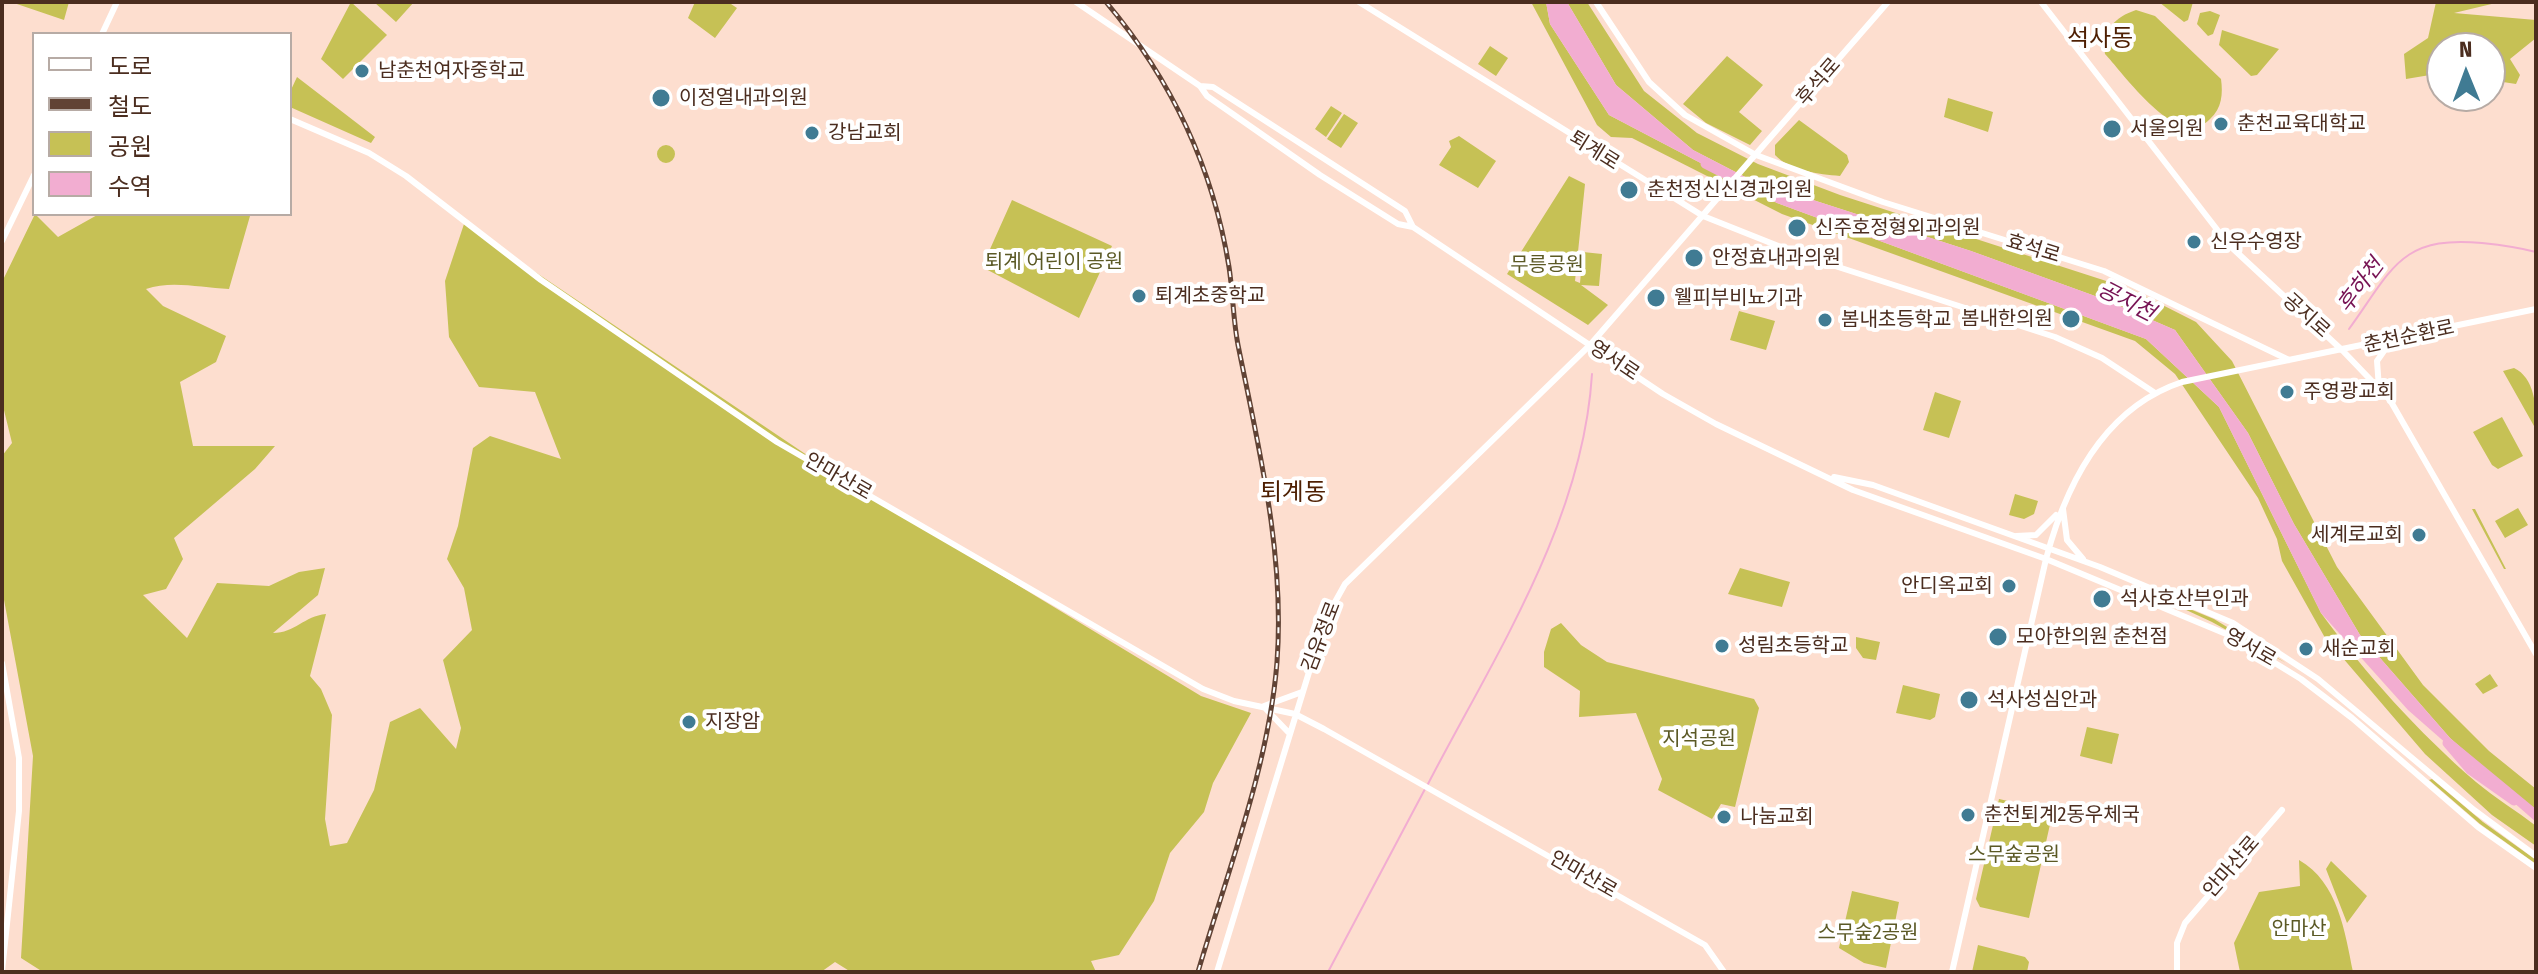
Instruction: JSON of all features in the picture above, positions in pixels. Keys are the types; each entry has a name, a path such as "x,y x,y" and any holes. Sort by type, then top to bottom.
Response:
{"street":[{"path":"103,32 117,2"},
{"name":"영서로","path":"1076,2 1200,86 1217,104 1320,175 1398,224 1413,227 1590,345 1716,424 1853,490 1990,539 2108,570 2233,623 2334,691 2463,801 2536,856"},
{"name":"퇴계로","path":"1359,2 1703,216 1801,255 2055,337 2102,358 2155,393"},
{"name":"효석로","path":"1596,2 1649,82 1685,115 1756,155 1883,202 2104,271 2289,360"},
{"name":"후석로","path":"1703,216 1888,2"},
{"name":"공지로","path":"2041,2 2229,245 2379,388 2436,475 2536,654"},
{"name":"영서로","path":"1200,86 1213,87 1405,211 1413,227"},
{"name":"안마산로","path":"292,120 369,153 406,176 541,280 777,442 1203,689 1295,714 1417,781 1705,945 1724,972"},
{"path":"2,241 32,179"},
{"path":"1590,345 1703,216"},
{"name":"춘천순환로","path":"2155,393 2182,382 2536,309"},
{"path":"2379,388 2377,361 2391,341"},
{"name":"김유정로","path":"1217,972 1325,620 1345,584 1590,345"},
{"path":"1952,972 2047,554 2063,506 2090,452 2130,411 2155,393"},
{"name":"영서로","path":"1827,475 1873,485 2011,536 2101,581 2231,636 2326,698 2478,827 2536,868"},
{"path":"2011,536 2036,535 2049,525 2063,506"},
{"path":"2063,506 2067,540 2087,563"},
{"path":"1990,539 1997,537 1994,530"},
{"path":"2101,581 2099,573 2108,570"},
{"path":"2,663 19,758 19,811 2,967"},
{"path":"2326,698 2333,697 2334,691"},
{"path":"1289,733 1263,707 1302,692"},
{"path":"2378,739 2379,733 2385,733"},
{"name":"안마산로","path":"2177,972 2177,943 2185,923 2282,810"}],"green space":[{"path":"11,2 69,2 64,20"},
{"path":"351,2 387,35 343,79 321,59"},
{"path":"374,2 414,2 396,22"},
{"path":"695,2 728,2 737,8 715,38 688,18"},
{"path":"1531,2 1546,2 1550,24 1609,115 1777,203 2146,339 2219,407 2321,613 2374,680 2434,743 2476,782 2536,826 2536,846 2492,815 2425,754 2324,636 2282,561 2277,539 2258,498 2175,374 2135,341 1782,214 1632,138 1611,137 1597,125"},
{"path":"1567,2 1587,2 1644,91 1697,133 1758,164 1840,195 2131,289 2196,322 2232,361 2337,567 2423,685 2489,751 2536,789 2536,815 2450,738 2360,635 2294,524 2248,433 2175,330 2106,300 1971,251 1751,180 1693,150 1616,85"},
{"path":"2159,2 2193,2 2188,20 2184,22"},
{"path":"2436,2 2500,2 2454,13 2536,20 2536,38 2510,59 2520,75 2516,84 2506,82 2506,32 2429,32"},
{"path":"2136,10 2155,16 2221,79 2221,100 2217,110 2197,127 2183,126 2153,107 2105,54 2108,31 2122,16"},
{"path":"2210,11 2220,15 2213,34 2208,36 2197,24 2200,13"},
{"path":"2222,30 2279,49 2257,75 2251,76 2219,45"},
{"path":"2426,39 2426,76 2406,79 2404,54"},
{"path":"1490,46 1508,58 1496,76 1478,64"},
{"path":"1727,56 1763,85 1739,112 1762,131 1750,145 1706,123 1683,104"},
{"path":"297,77 375,137 371,143 292,108 292,88"},
{"path":"1948,98 1993,112 1988,132 1944,117"},
{"path":"1331,106 1342,113 1326,137 1315,129"},
{"path":"1344,114 1358,123 1341,148 1327,139"},
{"path":"1799,120 1847,155 1849,162 1840,176 1797,168 1775,155 1775,145"},
{"path":"1459,136 1496,161 1478,188 1439,165 1451,147 1449,141"},
{"path":"662,145 670,145 675,154 673,161 662,163 657,158 657,150"},
{"name":"무릉공원","path":"1569,176 1585,184 1575,281 1580,283 1583,252 1602,254 1599,286 1581,285 1608,305 1588,325 1507,274"},
{"name":"퇴계 어린이 공원","path":"1012,200 1112,246 1079,318 982,267"},
{"path":"34,216 58,237 95,216 250,216 229,289 176,285 146,289 163,306 226,336 216,362 180,382 193,446 275,446 255,469 174,538 183,559 166,589 143,595 187,638 217,583 269,586 299,572 325,568 318,595 273,633 326,614 310,676 321,689 332,715 325,819 330,846 347,843 374,790 390,722 420,708 456,749 461,728 443,660 472,630 464,588 447,559 458,526 473,448 490,436 561,459 535,392 479,387 449,337 445,281 464,224 844,480 1201,696 1251,713 1213,783 1204,812 1170,853 1154,901 1119,955 1091,961 1096,972 851,972 835,962 821,972 43,972 21,958 33,756 2,589 2,456 12,443 2,402 2,282"},
{"path":"1739,311 1775,321 1766,350 1730,340"},
{"path":"2514,368 2526,378 2533,394 2534,426 2503,371"},
{"path":"1935,392 1961,401 1949,438 1923,430"},
{"path":"2502,417 2523,456 2498,469 2492,465 2473,432"},
{"path":"2015,494 2038,501 2034,514 2024,519 2009,515"},
{"path":"2518,508 2528,525 2505,538 2495,521"},
{"path":"2472,509 2475,509 2506,569 2504,569"},
{"path":"1740,568 1790,582 1782,607 1728,594"},
{"path":"2139,588 2214,619 2286,663 2212,622"},
{"name":"지석공원","path":"1561,623 1581,645 1607,662 1754,699 1759,708 1735,807 1721,804 1712,819 1658,790 1662,779 1636,713 1579,717 1580,691 1544,667 1544,652 1551,629"},
{"path":"1856,637 1880,642 1876,660 1863,658 1856,648"},
{"path":"2490,674 2498,686 2483,694 2475,684"},
{"path":"1903,685 1940,694 1935,717 1930,720 1896,713"},
{"path":"2087,727 2119,734 2112,764 2080,756"},
{"path":"2432,779 2483,822 2536,860 2536,864 2480,824 2429,780"},
{"name":"스무숲공원","path":"1999,799 2053,811 2029,918 1980,907 1976,899"},
{"name":"안마산","path":"2299,860 2323,881 2338,909 2353,972 2240,972 2234,943 2259,892 2300,886"},
{"path":"2331,861 2367,896 2347,923 2326,869"},
{"name":"스무숲2공원","path":"1852,891 1899,902 1886,968 1864,963 1839,948"},
{"path":"1978,945 2025,957 2029,962 2027,972 1972,972"}],"water":[{"path":"1546,2 1567,2 1616,85 1693,150 1751,180 1971,251 2106,300 2175,330 2248,433 2294,524 2360,635 2450,738 2536,809 2536,822 2408,710 2321,613 2219,407 2146,339 1777,203 1609,115 1550,24"}],"waterway":[{"name":"공지천","path":"1705,164 1738,181"},
{"name":"후하천","path":"2349,329 2388,274 2415,251 2455,242 2516,247 2536,252"},
{"path":"1428,784 1507,637 1554,535 1585,429 1592,374"},
{"name":"공지천","path":"2447,743 2470,770 2514,801"},
{"path":"1328,972 1425,789"}],"railway":[{"path":"1106,2 1129,31 1169,93 1186,126 1212,194 1229,267 1236,335 1262,463 1274,542 1278,622 1272,701 1256,779 1198,972"}],"place":[{"name":"남춘천여자중학교","path":"362,71"},
{"name":"이정열내과의원","path":"661,98"},
{"name":"춘천교육대학교","path":"2221,124"},
{"name":"서울의원","path":"2112,129"},
{"name":"강남교회","path":"812,133"},
{"name":"춘천정신신경과의원","path":"1629,190"},
{"name":"신주호정형외과의원","path":"1797,228"},
{"name":"신우수영장","path":"2194,242"},
{"name":"안정효내과의원","path":"1694,258"},
{"name":"퇴계초중학교","path":"1139,296"},
{"name":"웰피부비뇨기과","path":"1656,298"},
{"name":"봄내한의원","path":"2071,319"},
{"name":"봄내초등학교","path":"1825,320"},
{"name":"주영광교회","path":"2287,392"},
{"name":"세계로교회","path":"2419,535"},
{"name":"안디옥교회","path":"2009,586"},
{"name":"석사호산부인과","path":"2102,599"},
{"name":"모아한의원 춘천점","path":"1998,637"},
{"name":"성림초등학교","path":"1722,646"},
{"name":"새순교회","path":"2306,649"},
{"name":"석사성심안과","path":"1969,700"},
{"name":"지장암","path":"689,722"},
{"name":"춘천퇴계2동우체국","path":"1968,815"},
{"name":"나눔교회","path":"1724,817"}],"district":[{"name":"석사동","path":"2100,39"},
{"name":"퇴계동","path":"1293,493"}]}
